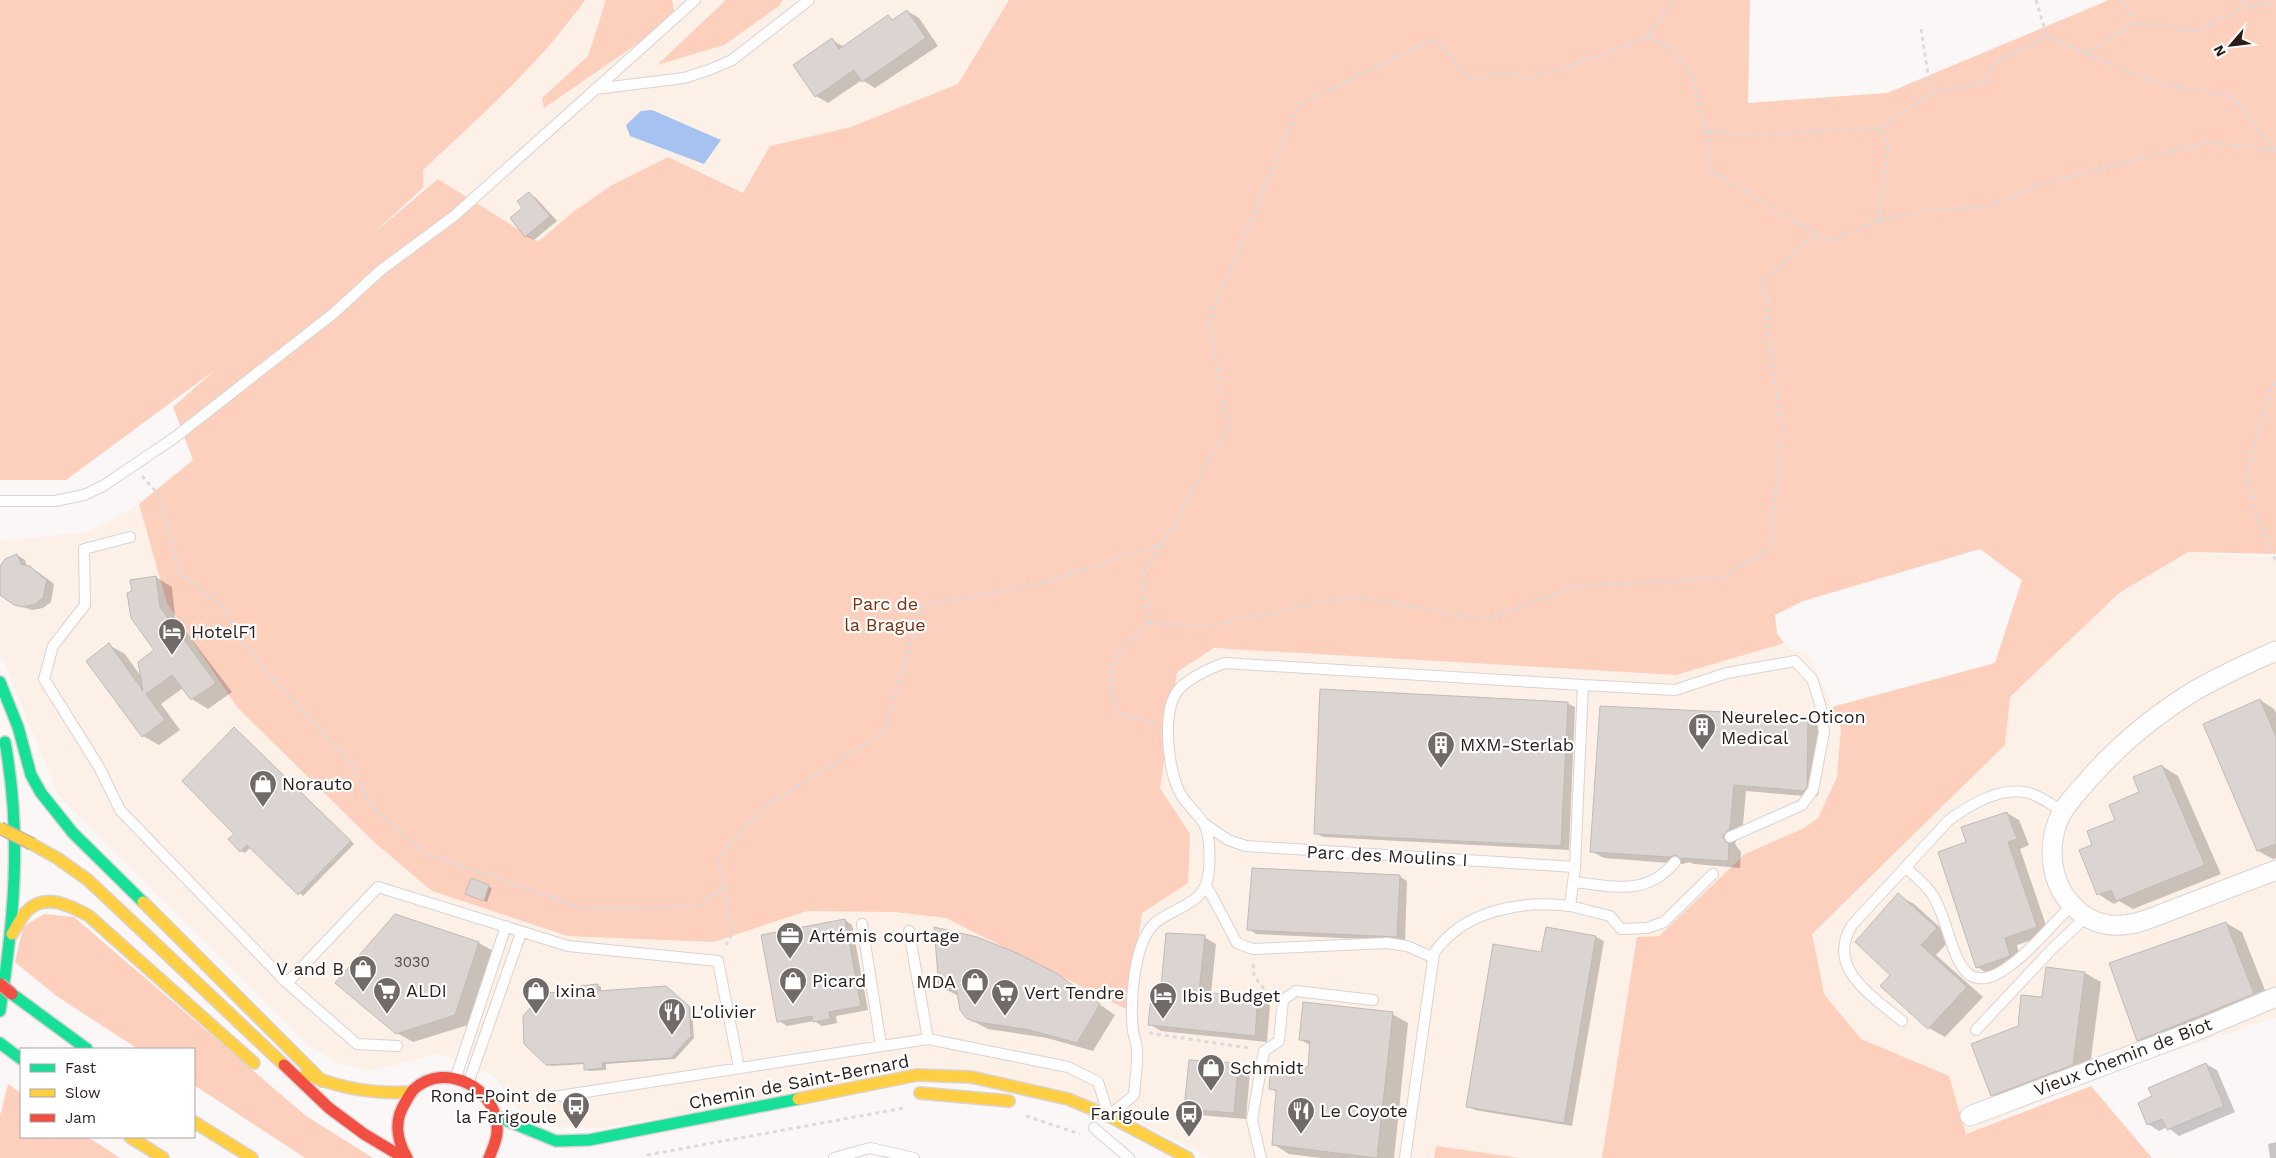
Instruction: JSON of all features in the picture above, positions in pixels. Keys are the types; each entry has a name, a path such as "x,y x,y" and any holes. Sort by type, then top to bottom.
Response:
{"main road":[{"path":"0,682 18,727 32,775 41,793 56,813 73,833 263,1020 322,1081"},
{"path":"0,1011 12,934 17,876 12,776 2,733"},
{"path":"0,828 57,858 88,880 329,1108 364,1134"},
{"path":"12,934 28,909 38,904 53,902 66,904 89,916 264,1072"},
{"path":"0,984 86,1048"},
{"path":"4,1046 20,1058"},
{"path":"282,1064 340,1089 382,1094 412,1092"},
{"name":"Chemin de Saint-Bernard","path":"498,1118 556,1141 590,1140 917,1075 970,1077 1068,1099 1109,1116 1188,1158"},
{"path":"406,1158 397,1133 398,1118 403,1104 412,1092 425,1082 440,1078 456,1078 469,1082 488,1096 498,1118 499,1132 496,1146 489,1158"},
{"name":"Chemin de Saint-Bernard","path":"912,1094 986,1098 1024,1110"},
{"path":"311,1108 364,1134 406,1158"},
{"path":"195,1123 252,1158"},
{"path":"1090,1126 1132,1153"},
{"path":"132,1138 162,1158"}],"street":[{"path":"2276,651 2200,688 2154,719 2124,743 2097,769 2063,811 2053,836 2051,854 2056,878 2079,911 2098,923 2114,927 2130,925 2276,870"},
{"name":"Vieux Chemin de Biot","path":"1970,1116 2195,1031 2276,997"}],"lane":[{"path":"595,89 684,78 708,70 732,60 810,0"},
{"path":"0,501 69,499 103,486 174,438 334,313 382,270 454,216 689,2"},
{"path":"130,537 84,549 85,605 53,646 44,679 100,767 120,810 287,983 357,1044 397,1046"},
{"path":"553,1097 928,1039 1068,1067 1098,1082 1109,1116 1134,1095 1137,1050 1132,1000 1140,951 1145,937 1153,925 1196,898 1206,885 1209,854 1204,824 1179,792 1168,749 1167,726 1178,690 1203,671 1225,663 1675,690 1727,673 1795,661 1812,679 1820,704 1824,732 1819,767 1813,790 1809,798 1802,805 1730,837"},
{"path":"1570,906 1575,867 1583,685"},
{"path":"1902,1021 1854,980 1844,957 1843,945 1852,925 1949,820 1968,806 1984,799 2016,792 2032,794 2063,811"},
{"name":"Parc des Moulins I","path":"1204,824 1228,840 1246,846 1575,867"},
{"path":"1573,882 1634,887 1648,884 1665,874 1675,862"},
{"path":"1905,867 1923,883 1935,899 1945,920 1960,966 1967,975 1978,979 2001,972 2079,911"},
{"path":"1406,1158 1432,957 1454,930 1477,918 1518,906 1547,903 1570,906 1610,916 1621,929 1647,928 1664,922 1713,874"},
{"path":"1206,885 1236,943 1253,949 1387,944 1407,946 1432,957"},
{"path":"287,983 378,887 506,926 521,933 568,946 718,961 739,1068"},
{"path":"1976,1030 2052,948 2079,911"},
{"path":"862,924 881,1045"},
{"path":"456,1078 506,926"},
{"path":"909,931 928,1039"},
{"path":"469,1082 521,933"},
{"path":"1261,1158 1252,1120 1264,1051 1280,1041 1283,1000 1296,991 1372,1000"},
{"path":"1090,1126 1116,1146 1132,1153"},
{"path":"834,1158 870,1148 914,1158"}],"path":[{"path":"1148,622 1142,577 1228,427 1208,322 1299,104 1434,39 1471,80 1502,73 1526,79 1610,52 1647,37 1673,0"},
{"path":"2036,0 2047,37"},
{"path":"2121,0 2135,23"},
{"path":"2242,0 2244,7"},
{"path":"2086,53 2135,23 2196,32 2244,7 2276,3"},
{"path":"1920,29 1931,93"},
{"path":"1647,37 1669,46 1692,76 1706,131 1708,169 1815,235 1828,241 1878,221 1923,211 1986,207 2043,183 2209,142 2276,152"},
{"path":"1706,131 1749,135 1880,128 1931,93 1984,82 1993,64 2047,37 2153,82 2232,97 2276,152"},
{"path":"1878,221 1888,146 1880,128"},
{"path":"1148,622 1204,627 1352,596 1487,620 1576,586 1721,578 1770,548 1782,429 1770,348 1764,279 1815,235"},
{"path":"2276,384 2271,386 2246,476 2259,523 2276,562"},
{"path":"133,466 160,495 179,572 223,607 245,648 354,768 370,805 424,853 582,908 697,907 724,887"},
{"path":"718,961 731,935 718,857 762,808 883,733 923,606 1039,584 1162,544"},
{"path":"1148,622 1116,654 1110,684 1117,714 1167,726"},
{"path":"1253,949 1254,976 1269,996 1283,1000"},
{"path":"1134,1031 1238,1047"},
{"path":"640,1156 908,1108"},
{"path":"1024,1110 1116,1146"}],"shaded area":[{"path":"585,0 1009,0 958,84 851,127 770,146 743,193 612,185 573,212 519,259 470,233 423,188 423,170 510,87 563,31"},
{"path":"139,504 167,603 828,904 954,919 1190,834 1160,788 1167,679 1214,648 1676,675 1784,643 1792,650 1805,652 1816,669 1841,728 1837,777 1818,818 1804,828 1745,854 1659,936 1637,937 1602,1158 1520,1158 1436,1146 1432,1158 1211,1158 1139,1122 947,1069 600,1128 554,1127 519,1110 492,1074 438,1054 372,1071 339,1063 308,1045 58,795 0,652 0,541 88,532"},
{"path":"2188,552 2276,558 2276,1017 2093,1079 1966,1134 1949,1076 1861,1039 1823,994 1812,934 2005,745 2010,697 2119,593"}],"green space":[{"name":"Parc de la Brague","path":"0,0 585,0 529,68 423,170 423,188 369,237 438,179 538,242 573,212 612,185 668,157 743,193 770,146 851,127 958,84 1009,0 1750,0 1748,103 1887,93 2109,0 2276,0 2276,554 2188,552 2119,593 2010,697 2005,745 1812,934 1824,994 1861,1039 1949,1076 1966,1134 2091,1086 2152,1158 1602,1158 1637,937 1659,936 1745,854 1804,828 1818,818 1837,777 1841,728 1832,707 1995,663 2022,580 1980,549 1803,601 1775,615 1777,634 1784,643 1676,675 1214,648 1177,672 1160,788 1190,834 1188,883 1142,913 1128,1010 946,918 895,912 807,911 713,942 568,936 432,891 374,842 237,707 167,603 139,504 193,460 173,407 215,370 66,480 0,480"},
{"path":"606,0 672,0 674,11 647,37 544,108 542,98 588,56"},
{"path":"726,0 783,0 779,6 724,45 657,65"},
{"path":"44,914 74,917 306,1116 373,1158 305,1158 195,1086 195,1048 136,1048 55,995 15,962 23,927"},
{"path":"8,1084 20,1092 20,1138 90,1138 120,1158 0,1158 0,1116"},
{"path":"1436,1146 1520,1158 1434,1158"}],"water":[{"path":"652,110 721,140 704,164 630,136 626,125 641,111"}],"building":[{"path":"907,10 926,38 862,82 854,70 815,97 793,65 832,38 839,49 888,15 892,20"},
{"path":"529,192 550,216 525,237 510,218 522,208 517,201"},
{"path":"17,554 21,564 30,566 47,579 43,598 35,604 23,607 14,605 0,595 0,566 5,559"},
{"name":"HotelF1","path":"156,576 160,607 216,683 191,700 172,675 146,694 165,720 142,737 86,661 109,643 143,691 138,662 154,650 131,618 127,593 132,591 130,580"},
{"name":"MXM-Sterlab","path":"1320,689 1568,702 1561,846 1314,834"},
{"path":"2260,699 2276,737 2276,844 2257,851 2203,724"},
{"name":"Neurelec-Oticon Medical","path":"1600,706 1808,716 1807,787 1804,791 1734,785 1730,829 1723,837 1729,844 1728,861 1680,858 1676,855 1670,857 1590,852"},
{"name":"Norauto","path":"234,727 351,841 298,895 247,845 240,852 228,839 234,834 182,781"},
{"path":"2162,765 2205,865 2116,901 2111,890 2097,895 2079,850 2092,845 2087,831 2115,820 2109,805 2139,792 2133,777"},
{"path":"2007,812 2017,839 2008,842 2037,927 2005,938 2010,956 1976,968 1938,852 1966,842 1961,827"},
{"path":"1252,868 1400,875 1397,937 1247,930"},
{"path":"471,878 489,885 484,901 465,894"},
{"path":"1898,893 1937,928 1921,945 1967,987 1928,1029 1880,986 1890,975 1855,942"},
{"path":"395,914 479,942 455,1015 396,1034 335,983"},
{"path":"845,919 861,1006 829,1012 830,1019 813,1022 812,1016 777,1022 761,935"},
{"path":"2226,922 2254,994 2137,1041 2109,963"},
{"path":"934,927 977,937 1017,953 1056,973 1100,1004 1077,1043 1030,1030 972,1021 966,1018 960,1010 956,987 939,988"},
{"path":"1546,927 1596,936 1564,1123 1466,1107 1493,944 1541,952"},
{"path":"1166,933 1205,935 1199,992 1258,997 1255,1036 1148,1025 1152,987 1161,987"},
{"path":"2046,967 2085,972 2073,1065 1991,1096 1971,1044 2018,1026 2021,995 2042,997"},
{"path":"598,984 598,991 666,986 689,1006 691,1036 671,1058 602,1063 603,1068 584,1070 584,1063 546,1065 524,1044 523,1016 543,993 580,991 580,986"},
{"path":"1303,1002 1393,1012 1377,1158 1272,1145 1276,1090 1269,1089 1271,1065 1308,1067 1310,1041 1299,1040"},
{"name":"Schmidt","path":"1189,1060 1238,1063 1234,1113 1184,1109"},
{"path":"2206,1063 2224,1106 2167,1130 2162,1119 2147,1125 2138,1103 2152,1096 2148,1088"}],"traffic: fast":[{"path":"0,682 18,727 31,775 41,793 73,833 143,902"},
{"path":"0,1011 12,910 15,844 10,776 5,742"},
{"path":"12,994 86,1048"},
{"path":"0,1043 20,1058"},
{"path":"498,1117 556,1141 589,1140 798,1099"}],"traffic: slow":[{"path":"0,828 32,844"},
{"path":"32,844 57,858 88,880 284,1065"},
{"path":"12,934 27,911 34,905 42,902 58,903 82,912 89,916 254,1063"},
{"path":"143,902 322,1081"},
{"path":"306,1074 345,1087 384,1092 412,1092"},
{"path":"798,1099 917,1075 971,1077 1068,1099 1109,1116 1188,1158"},
{"path":"920,1093 1009,1101"},
{"path":"195,1123 252,1158"},
{"path":"132,1138 163,1158"}],"traffic: jam":[{"path":"0,984 12,994"},
{"path":"284,1065 329,1108 364,1134 404,1158"},
{"path":"407,1158 398,1131 401,1110 413,1090 426,1081 440,1078 455,1079 468,1084 480,1092 490,1103 496,1117 497,1132 489,1158"}],"place":[{"name":"HotelF1","path":"172,656"},
{"name":"Neurelec-Oticon Medical","path":"1702,751"},
{"name":"MXM-Sterlab","path":"1441,769"},
{"name":"Norauto","path":"263,808"},
{"name":"Artémis courtage","path":"790,960"},
{"name":"V and B","path":"363,993"},
{"name":"Picard","path":"793,1005"},
{"name":"MDA","path":"975,1006"},
{"name":"ALDI","path":"387,1015"},
{"name":"Ixina","path":"536,1015"},
{"name":"Vert Tendre","path":"1005,1017"},
{"name":"Ibis Budget","path":"1163,1020"},
{"name":"L'olivier","path":"672,1036"},
{"name":"Schmidt","path":"1211,1092"},
{"name":"Rond-Point de la Farigoule","path":"576,1130"},
{"name":"Le Coyote","path":"1301,1135"},
{"name":"Farigoule","path":"1189,1138"}]}
